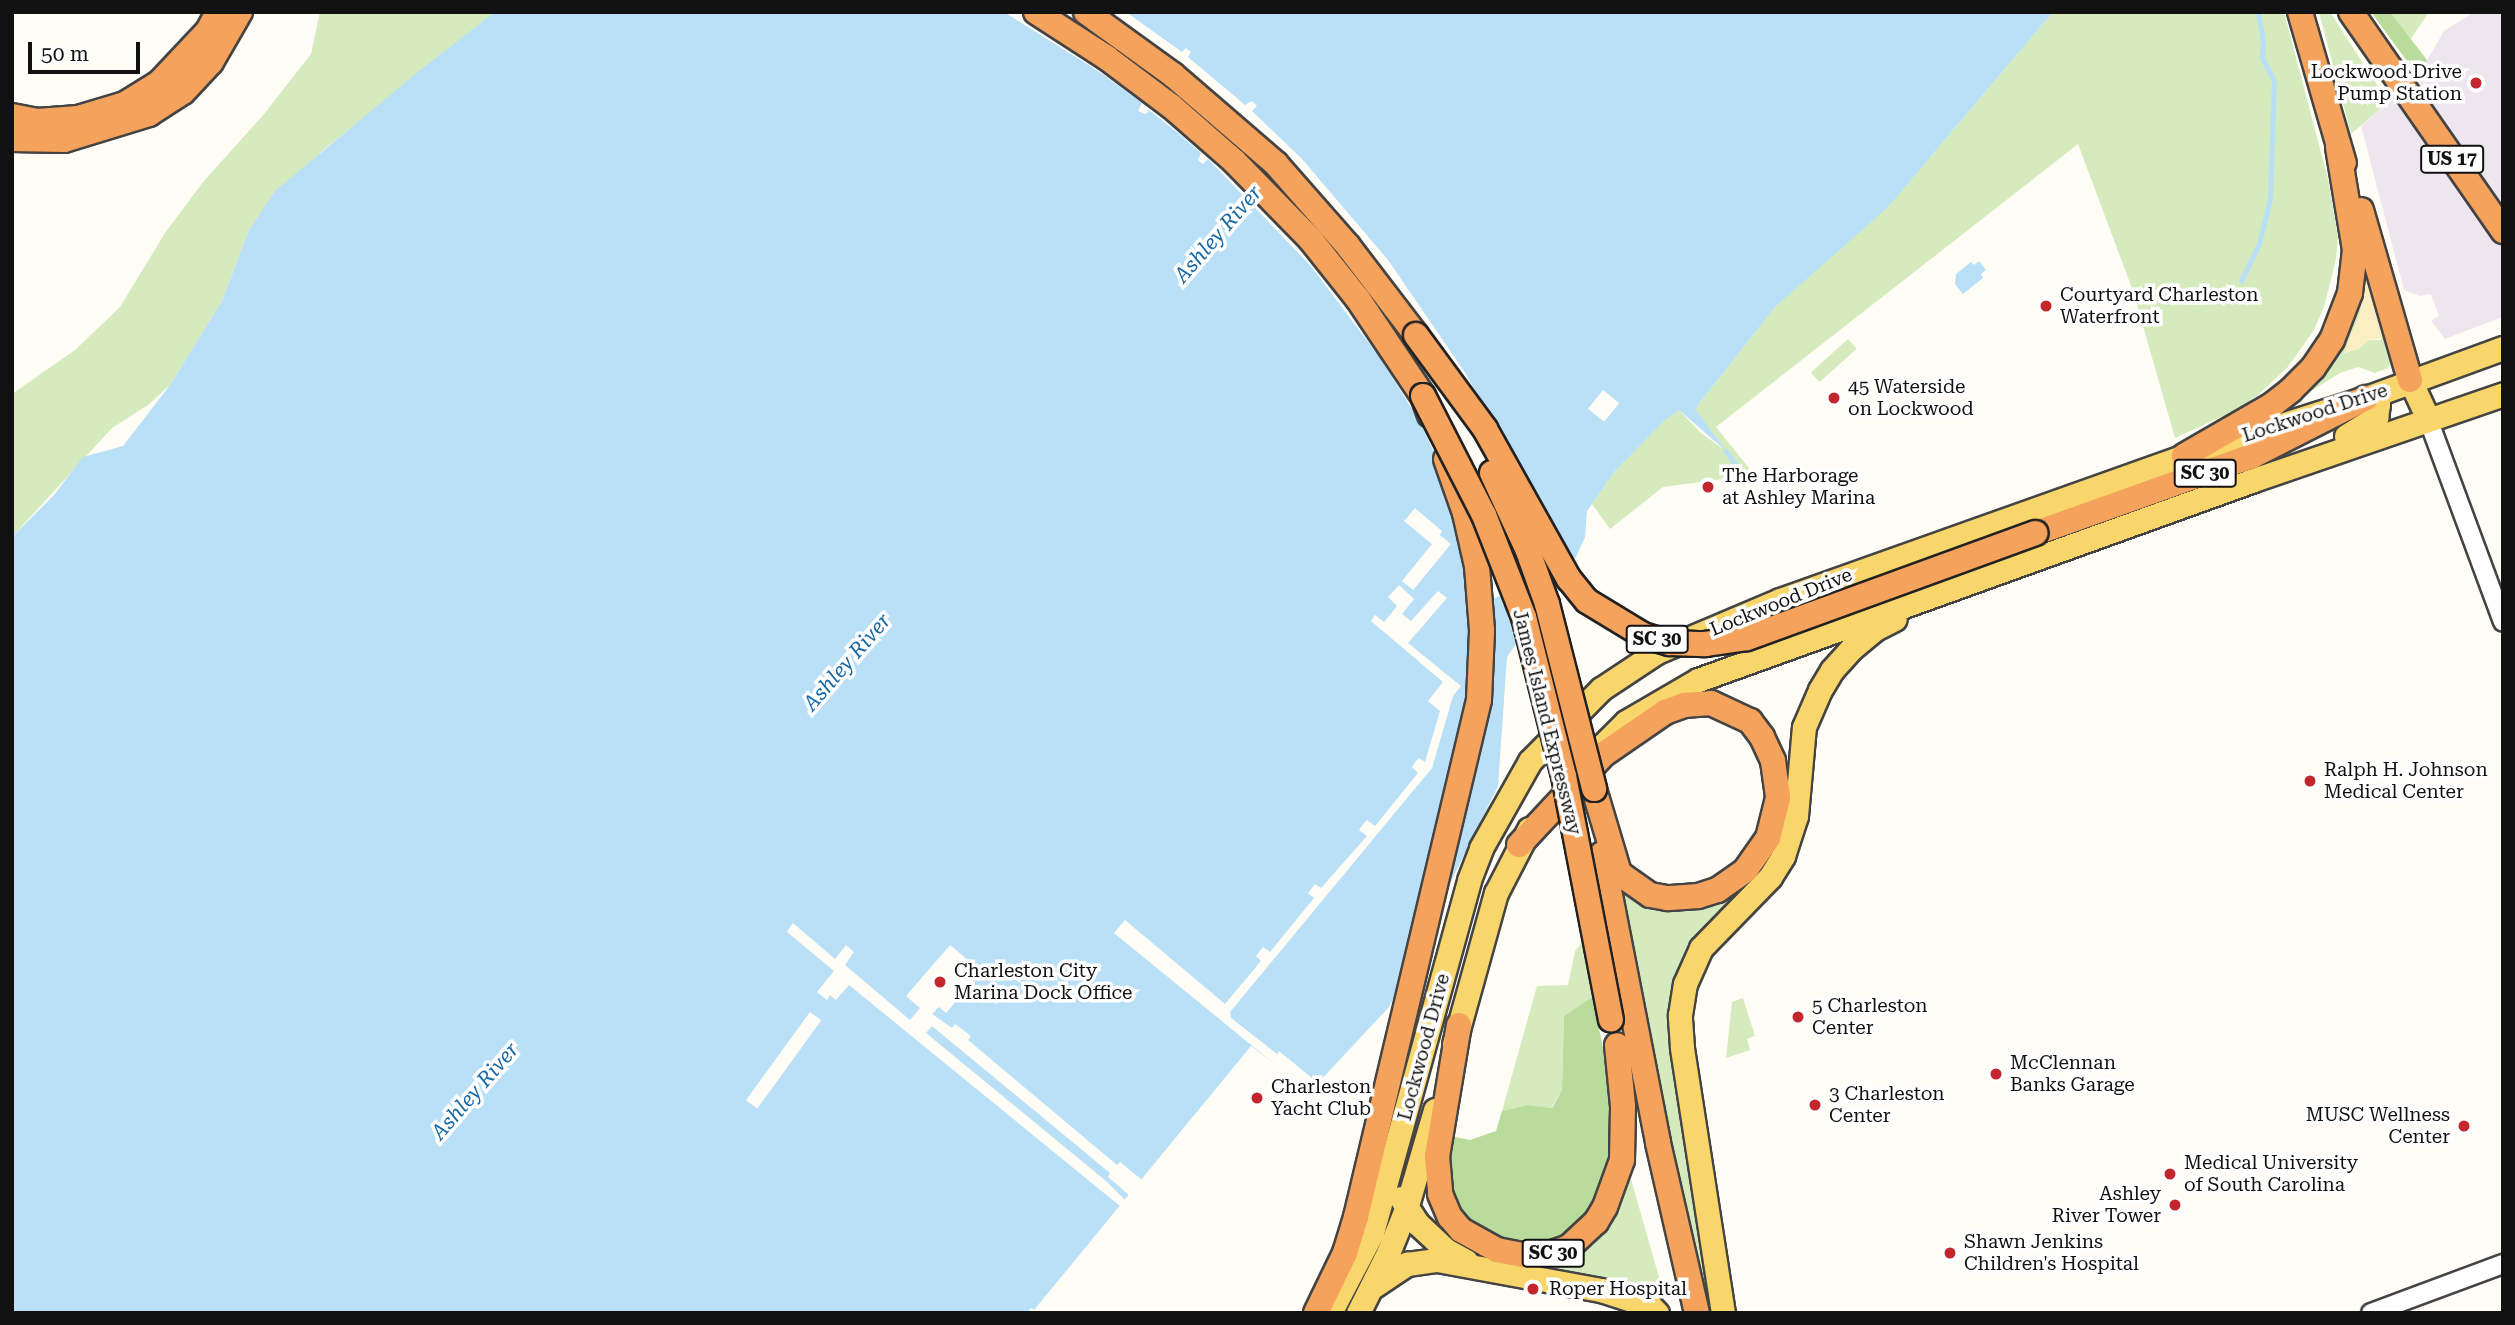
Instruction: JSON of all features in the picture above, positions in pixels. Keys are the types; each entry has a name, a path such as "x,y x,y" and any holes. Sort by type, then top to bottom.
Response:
{"highway":[{"path":"12,116 37,121 78,118 125,104 159,83 208,31 218,12"},
{"path":"12,139 64,139 149,114 183,92 211,62 240,12"},
{"name":"James Island Expressway","path":"1036,12 1107,58 1171,106 1234,161 1311,240 1358,299 1423,396 1484,516 1524,617 1697,1313"},
{"name":"James Island Expressway","path":"1086,12 1174,75 1276,164 1356,256 1416,335 1482,453 1528,551 1562,656 1594,789 1622,1018 1617,1045 1682,1313"},
{"path":"2300,12 2338,147 2374,250 2410,380"},
{"name":"US 17","path":"2351,12 2401,88 2503,231"},
{"path":"2184,456 2272,405 2313,368 2332,340 2350,293 2355,250 2338,147"},
{"name":"SC 30","path":"1416,335 1485,429 1569,579 1587,601 1643,635 1670,643 1706,644 1747,638 2252,456 2366,398"},
{"path":"1316,1313 1350,1240 1400,1087 1468,755 1482,662 1477,566 1458,492 1423,396"},
{"path":"1519,845 1604,754 1665,712 1684,705 1711,703 1750,721 1762,737 1773,761 1778,798 1768,838 1746,870 1717,890 1698,896 1667,898 1650,895 1619,873 1609,847 1594,789"},
{"path":"1443,1098 1460,1025"},
{"name":"SC 30","path":"1443,1098 1436,1174 1440,1194 1450,1217 1469,1236 1497,1251 1523,1255 1552,1253 1569,1247 1596,1222 1616,1182 1622,1160 1623,1130 1617,1045"}],"main road":[{"name":"Lockwood Drive","path":"1331,1313 1372,1233 1392,1165 1400,1087 1469,880 1499,811 1530,761 1601,689 1657,652 1780,600 2184,456 2366,398 2503,348"},
{"path":"2410,380 2428,419"},
{"name":"Lockwood Drive","path":"1460,1025 1496,893 1519,845 1550,798 1626,722 1698,680 1745,662 2503,394"},
{"path":"2251,481 2372,422 2376,417 2378,404 2366,398"},
{"path":"1723,1313 1682,1048 1680,1015 1685,984 1701,948 1770,877 1783,856 1797,816 1804,727 1832,670 1875,629 1974,580"},
{"name":"Lockwood Drive","path":"1358,1313 1406,1209 1443,1098"},
{"path":"1392,1165 1397,1189 1406,1209 1446,1250 1472,1264"},
{"path":"1372,1287 1407,1264 1437,1260 1472,1264 1601,1290 1650,1306 1657,1313"}],"street":[{"path":"2428,419 2503,622"},
{"path":"2371,1313 2503,1264"}],"shaded area":[{"path":"2474,12 2503,12 2503,317 2445,339 2431,321 2439,316 2431,294 2420,296 2404,290 2361,126 2418,76 2444,31"}],"green space":[{"path":"320,12 495,12 321,152 248,232 222,301 170,385 148,405 112,428 12,537 12,394 75,350 120,307 165,233 203,182 264,114 311,54"},
{"path":"2053,12 2284,12 2328,179 2338,237 2336,259 2324,307 2314,330 2287,368 2258,395 2234,411 2175,438 2133,291 2078,144 1716,427 1749,468 1746,476 1663,487 1610,529 1592,504 1615,471 1665,419 1679,410 1701,433 1723,449 1696,410 1698,405 1775,307 1933,154"},
{"path":"2319,12 2330,12 2388,102 2351,134"},
{"path":"2371,12 2390,12 2427,60 2418,76"},
{"path":"2390,12 2429,12 2410,40"},
{"path":"2370,281 2375,282 2400,356 2394,358 2388,368 2375,373 2358,367 2340,373 2292,403 2336,349 2359,290 2363,295 2360,313 2344,353 2358,349 2369,340 2381,340 2383,322 2371,292"},
{"path":"1848,339 1857,349 1820,382 1811,372"},
{"path":"1624,888 1721,898 1727,905 1705,927 1680,973 1712,1313 1668,1127 1622,891"},
{"path":"1582,942 1592,997 1564,1016 1562,1090 1551,1108 1527,1105 1502,1111 1537,986 1568,985 1575,951"},
{"path":"1592,997 1607,1065 1612,1147 1610,1172 1595,1208 1565,1236 1531,1245 1498,1240 1479,1229 1448,1191 1450,1136 1470,1140 1496,1131 1502,1111 1527,1105 1552,1108 1562,1090 1564,1016"},
{"path":"1743,998 1755,1036 1747,1039 1750,1050 1726,1058 1732,1002"},
{"path":"1629,1172 1665,1298 1661,1300 1624,1280 1528,1265"}],"sand":[{"path":"2363,250 2371,291 2383,322 2382,338 2369,340 2358,349 2344,353 2361,310"}],"water":[{"name":"Ashley River","path":"495,12 2053,12 1888,207 1775,307 1698,405 1696,410 1726,451 1679,410 1665,420 1615,471 1587,511 1585,537 1576,557 1507,657 1498,786 1389,1007 1318,1083 1279,1051 1272,1062 1251,1046 1034,1310 1031,1308 1027,1313 12,1313 12,537 54,495 83,457 123,446 170,385 222,301 248,232 275,191 419,71"},
{"path":"1979,261 1986,270 1981,274 1983,278 1963,294 1955,284 1956,274 1971,262 1974,265"}],"pier":[{"path":"1004,12 1126,12 1182,52 1186,48 1191,52 1188,57 1245,105 1252,101 1257,106 1252,111 1302,159 1388,260 1464,371 1575,565 1562,582 1555,577 1558,586 1503,605 1500,596 1491,599 1466,567 1442,469 1419,420 1378,355 1310,265 1208,159 1203,164 1198,160 1201,153 1149,110 1146,114 1138,111 1142,103 1101,73"},
{"path":"1603,390 1619,403 1604,422 1588,409"},
{"path":"1415,508 1442,531 1440,535 1451,544 1413,590 1402,581 1432,544 1404,521"},
{"path":"1399,585 1414,599 1402,614 1411,621 1438,591 1447,598 1408,643 1461,686 1453,696 1432,768 1230,1012 1231,1018 1277,1054 1272,1062 1114,933 1125,920 1225,1004 1261,961 1256,956 1263,947 1270,952 1314,898 1308,893 1315,884 1321,888 1367,836 1359,830 1364,823 1367,820 1375,826 1418,773 1412,767 1416,761 1419,758 1425,762 1440,711 1428,701 1443,682 1371,621 1375,615 1384,622 1397,606 1388,597"},
{"path":"793,923 835,959 846,945 854,952 845,965 910,1020 920,1008 906,996 950,945 981,971 946,1013 939,1007 932,1014 952,1028 955,1024 971,1036 968,1040 1117,1165 1120,1162 1142,1180 1129,1195 1108,1177 1110,1173 932,1026 926,1033 1106,1181 1125,1200 1120,1206 849,985 836,1000 830,995 827,1000 817,992 834,971 787,932"},
{"path":"810,1012 821,1020 757,1108 746,1100"}],"waterway":[{"path":"2241,281 2259,244 2270,199 2274,81 2262,58 2263,41 2258,12"},
{"path":"1726,451 1741,472"}],"place":[{"name":"Lockwood Drive Pump Station","path":"2476,83"},
{"name":"Courtyard Charleston Waterfront","path":"2046,306"},
{"name":"45 Waterside on Lockwood","path":"1834,398"},
{"name":"The Harborage at Ashley Marina","path":"1708,487"},
{"name":"Ralph H. Johnson Medical Center","path":"2310,781"},
{"name":"Charleston City Marina Dock Office","path":"940,982"},
{"name":"5 Charleston Center","path":"1798,1017"},
{"name":"McClennan Banks Garage","path":"1996,1074"},
{"name":"Charleston Yacht Club","path":"1257,1098"},
{"name":"3 Charleston Center","path":"1815,1105"},
{"name":"MUSC Wellness Center","path":"2464,1126"},
{"name":"Medical University of South Carolina","path":"2170,1174"},
{"name":"Ashley River Tower","path":"2175,1205"},
{"name":"Shawn Jenkins Children's Hospital","path":"1950,1253"},
{"name":"Roper Hospital","path":"1533,1289"}]}
